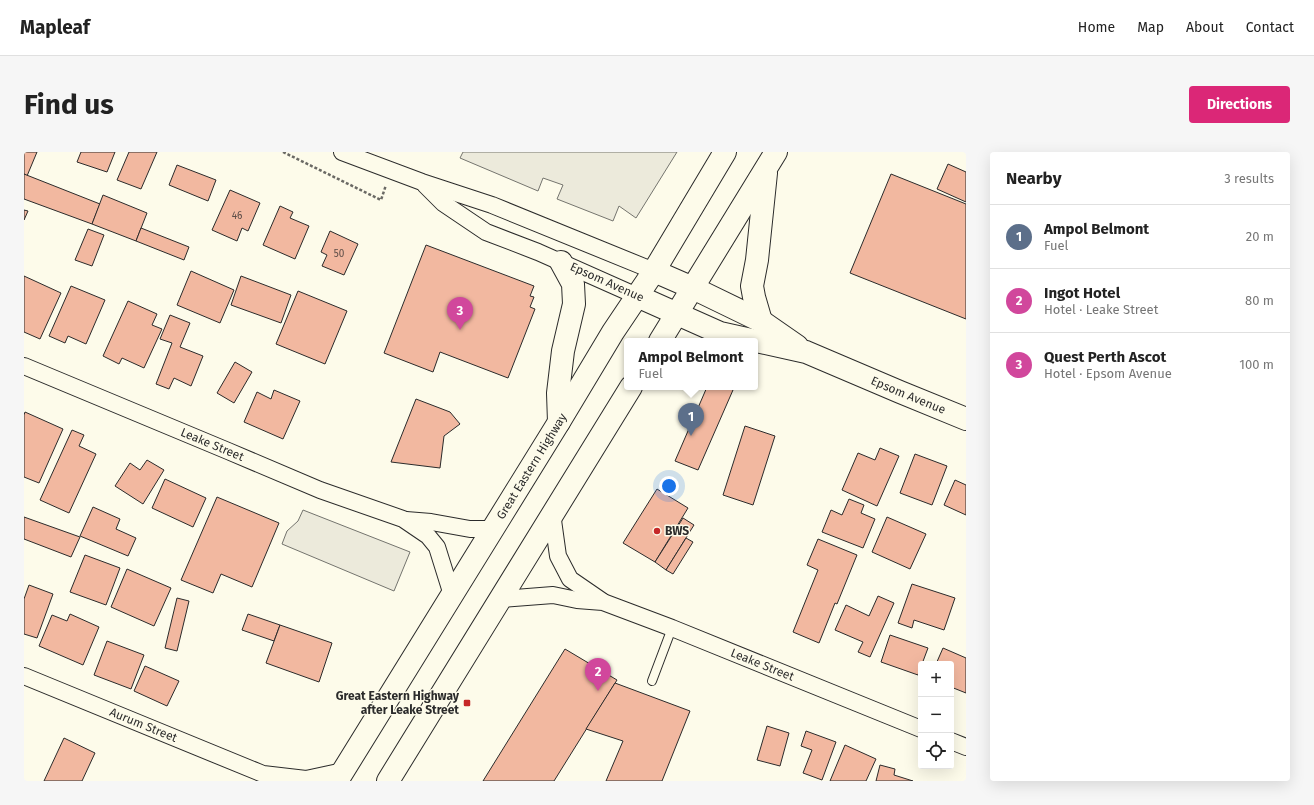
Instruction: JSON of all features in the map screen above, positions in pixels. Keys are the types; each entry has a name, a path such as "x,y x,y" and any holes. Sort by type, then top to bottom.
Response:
{"main road":[{"name":"Great Eastern Highway","path":"340,776 614,332 654,271 725,152"},
{"path":"662,338 772,159"},
{"path":"761,321 752,286 772,159"},
{"path":"559,422 558,393 564,351 574,304 574,284 561,262"},
{"name":"Epsom Avenue","path":"654,271 761,321 806,352"},
{"name":"Epsom Avenue","path":"637,296 720,333 743,338"},
{"name":"Epsom Avenue","path":"758,341 806,352 966,419"},
{"path":"388,781 629,390"}],"street":[{"name":"Epsom Avenue","path":"342,152 422,182 492,205 654,271"},
{"name":"Epsom Avenue","path":"422,182 443,203 486,232 561,262 637,296"},
{"name":"Leake Street","path":"24,366 320,490 403,519 470,529 493,529"},
{"name":"Leake Street","path":"552,513 558,556 570,579 603,602 672,628 918,728"},
{"name":"Leake Street","path":"403,519 428,536 437,547 452,595"},
{"name":"Leake Street","path":"501,599 553,595 577,600 603,602"},
{"name":"Aurum Street","path":"24,676 266,777 306,779 340,776"},
{"path":"954,742 966,747"}],"lane":[{"path":"652,682 672,628"}],"path":[{"path":"282,152 381,200 392,170"}],"shaded area":[{"path":"463,152 677,152 636,218 619,206 613,221 557,199 563,185 543,178 538,191 460,158"},
{"path":"303,510 410,552 394,591 282,544 287,531 298,521"}],"building":[{"path":"24,152 37,152 27,176 24,174"},
{"path":"81,152 115,152 107,172 77,162"},
{"path":"129,152 157,152 141,189 117,180"},
{"path":"948,164 966,172 966,202 937,189"},
{"path":"177,165 216,180 208,201 169,185"},
{"path":"24,174 100,204 92,224 24,199"},
{"path":"891,174 966,204 966,319 850,273"},
{"path":"230,190 260,203 248,231 242,228 237,241 212,230"},
{"path":"103,195 147,213 136,241 92,224"},
{"path":"280,206 293,212 290,218 309,226 295,259 263,245"},
{"path":"24,210 28,211 24,220"},
{"path":"141,228 189,247 184,260 136,241"},
{"path":"88,229 104,235 92,266 75,260"},
{"path":"330,231 358,244 344,275 322,266 327,255 321,252"},
{"path":"426,245 534,286 530,296 534,297 530,307 535,309 508,378 440,352 433,372 384,353"},
{"path":"191,271 234,290 220,323 177,305"},
{"path":"24,276 61,293 40,339 24,332"},
{"path":"241,276 291,295 281,323 231,305"},
{"path":"71,286 105,300 86,344 68,336 65,343 49,336"},
{"path":"298,291 347,311 325,364 276,344"},
{"path":"128,301 157,314 152,325 162,329 144,368 122,358 119,364 103,356"},
{"path":"170,315 190,323 180,347 203,356 191,386 174,378 169,389 156,384 172,343 160,339"},
{"path":"235,362 252,372 234,403 217,393"},
{"path":"274,390 300,401 283,439 244,422 257,392 271,399"},
{"path":"706,390 733,390 698,470 675,461"},
{"path":"416,399 450,412 460,424 444,436 440,468 391,462"},
{"path":"25,412 63,429 39,483 24,477"},
{"path":"745,426 775,436 753,505 723,495"},
{"path":"72,430 84,435 79,446 96,454 69,513 40,500"},
{"path":"880,448 899,456 877,506 842,490 858,453 875,460"},
{"path":"915,454 947,466 932,505 900,493"},
{"path":"147,460 164,470 143,504 115,486 130,463 140,470"},
{"path":"165,479 206,498 193,527 152,508"},
{"path":"955,480 966,485 966,515 944,505"},
{"path":"657,489 688,508 655,562 623,543"},
{"path":"217,497 279,523 252,587 221,574 213,593 181,580"},
{"path":"849,499 864,505 861,513 875,519 863,548 822,532 831,510 842,515"},
{"path":"93,507 120,519 116,529 136,538 128,556 80,536"},
{"path":"24,517 80,537 71,557 24,539"},
{"path":"887,517 926,534 910,569 872,552"},
{"path":"683,518 694,525 666,570 655,562"},
{"path":"686,538 693,542 673,574 666,570"},
{"path":"818,539 857,555 819,643 793,632 818,570 807,565"},
{"path":"85,555 120,568 106,605 70,592"},
{"path":"127,569 171,588 154,626 111,607"},
{"path":"912,584 955,598 944,630 914,620 912,628 898,623"},
{"path":"29,585 53,594 37,638 24,634 24,599"},
{"path":"878,596 894,603 870,657 858,652 863,642 835,630 846,605 869,616"},
{"path":"177,598 189,601 177,651 165,648"},
{"path":"70,614 99,627 83,665 39,646 52,615 67,621"},
{"path":"248,614 280,625 274,641 242,630"},
{"path":"280,625 332,643 319,682 266,663"},
{"path":"890,635 928,648 923,661 918,661 918,675 881,662"},
{"path":"107,641 144,655 131,689 94,675"},
{"path":"943,648 966,658 966,693 954,688 954,661 937,661"},
{"path":"565,649 617,680 554,781 483,781"},
{"path":"145,666 179,681 167,706 134,691"},
{"path":"615,683 690,711 662,781 606,781 623,741 586,729"},
{"path":"767,726 789,733 780,766 757,760"},
{"path":"806,731 836,742 822,780 803,773 812,750 801,746"},
{"path":"64,738 95,753 82,781 44,781"},
{"path":"845,745 876,759 866,781 830,781"},
{"path":"880,765 895,769 894,775 913,781 876,781"}],"place":[{"name":"Quest Perth Ascot","path":"460,330"},
{"name":"Ampol Belmont","path":"691,436"},
{"name":"BWS","path":"657,531"},
{"name":"Ingot Hotel","path":"598,691"},
{"name":"Great Eastern Highway after Leake Street","path":"467,703"}]}
